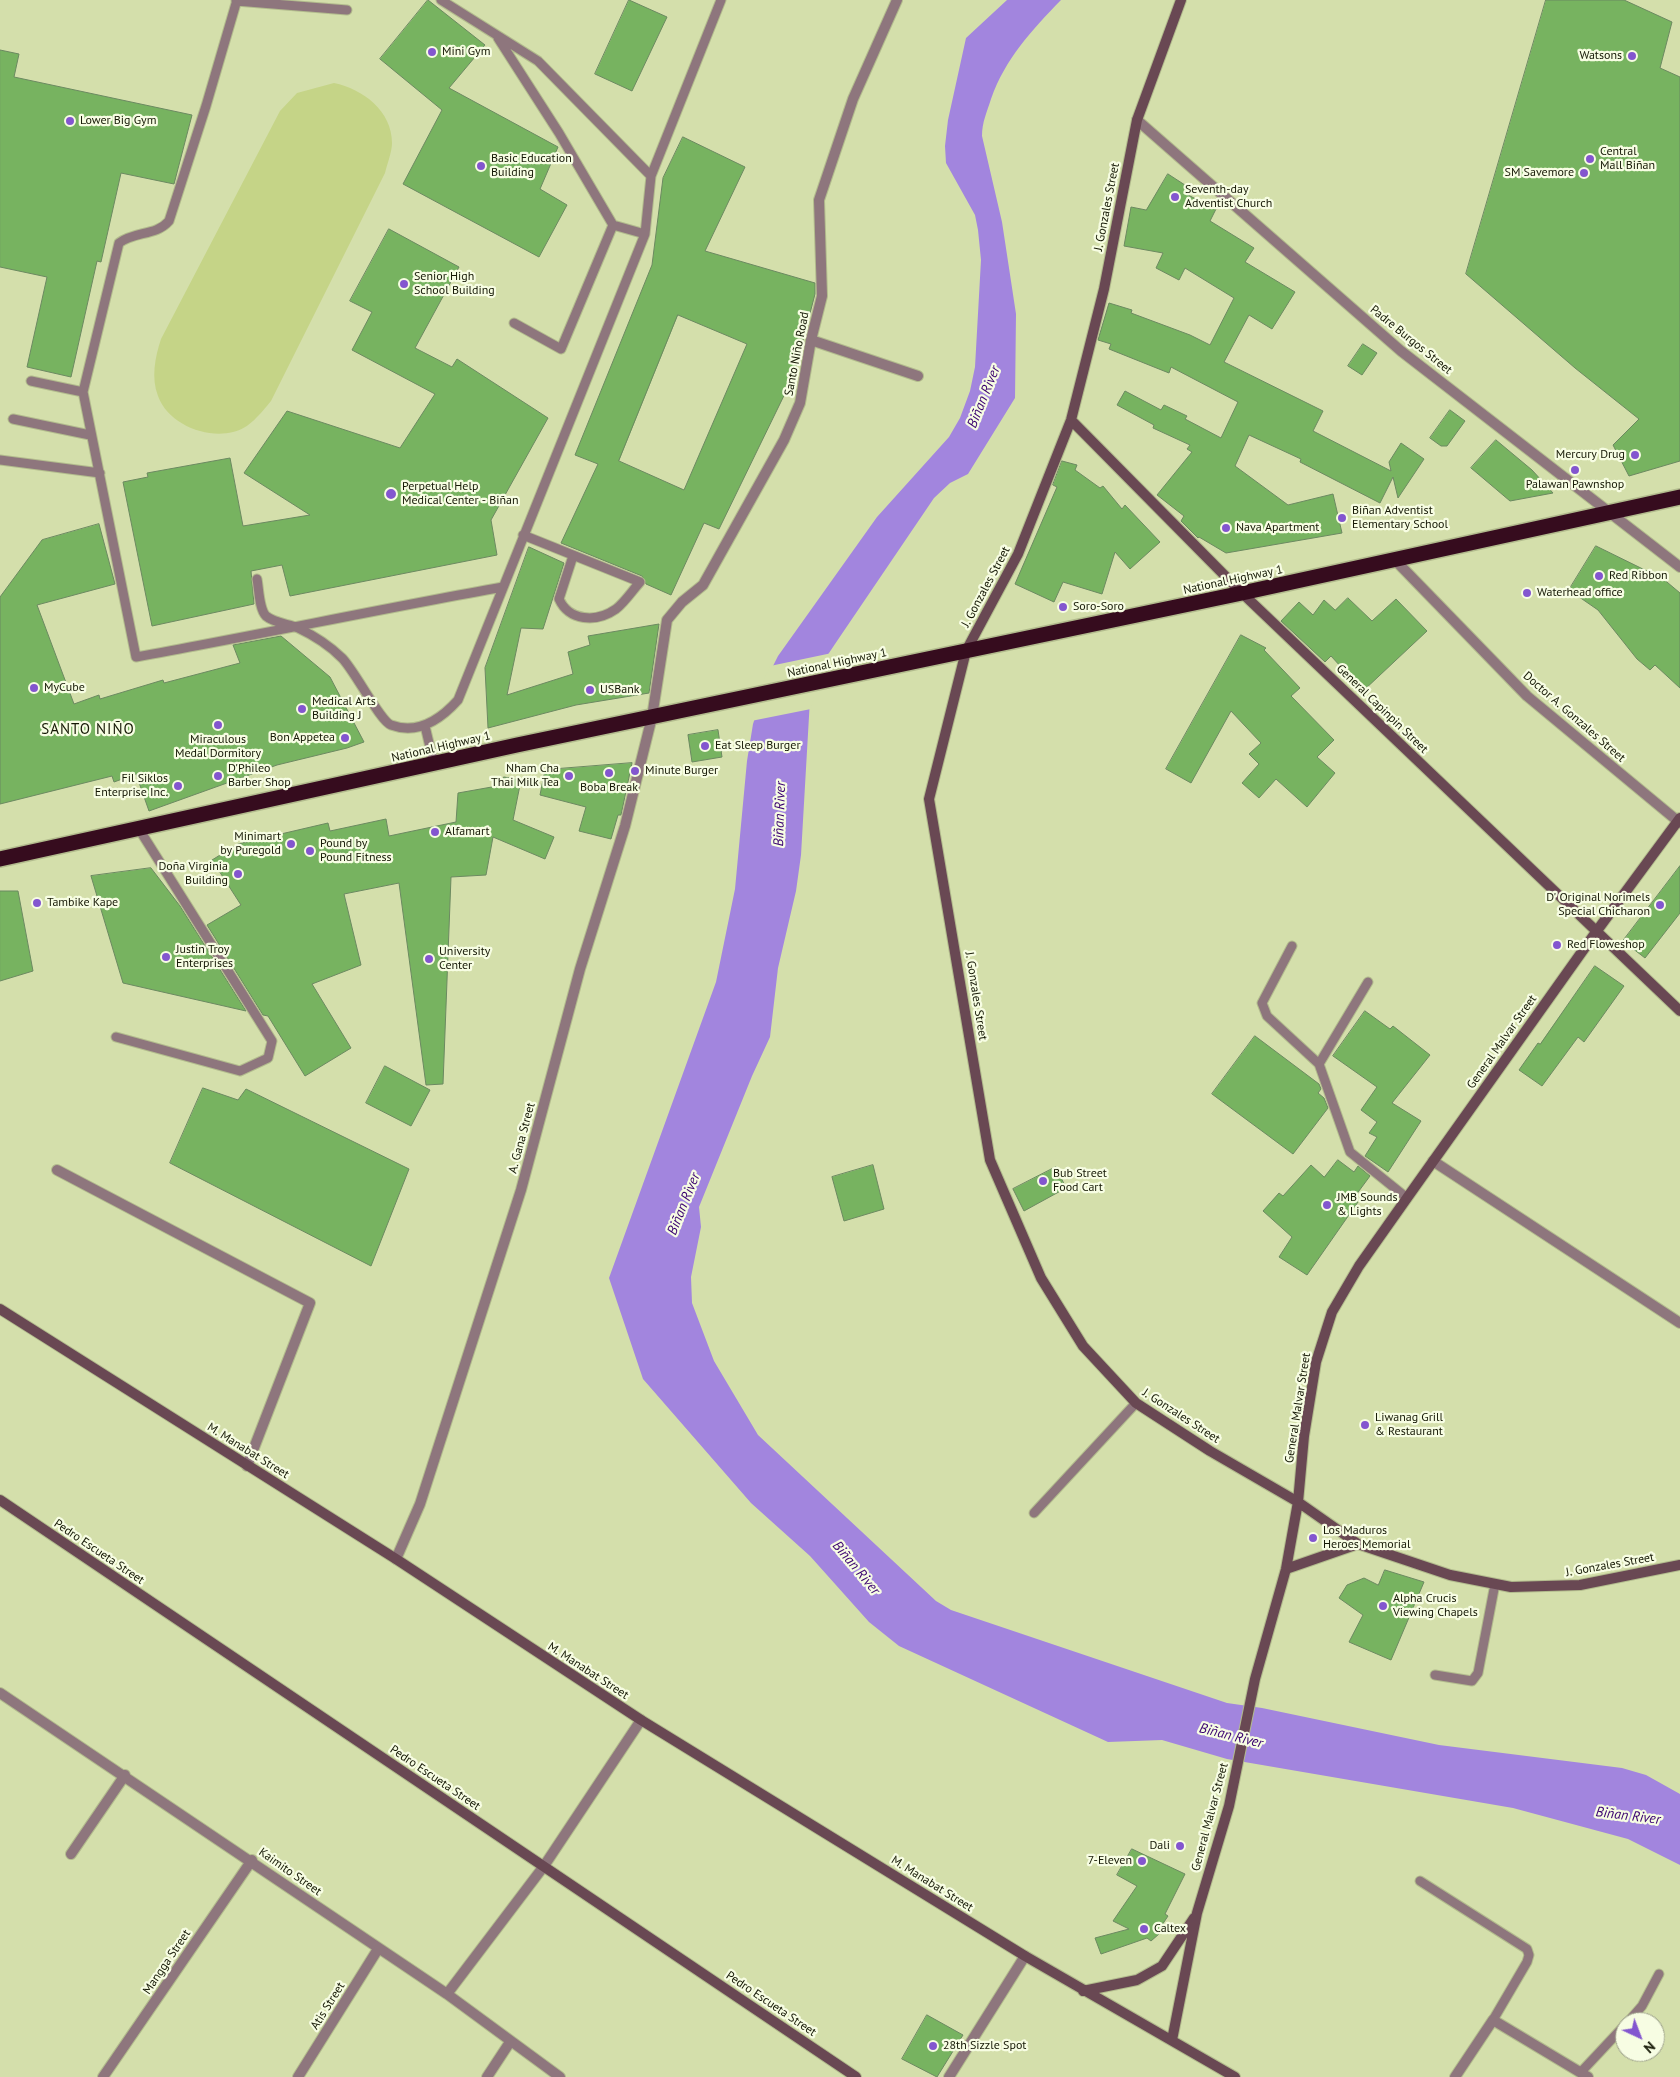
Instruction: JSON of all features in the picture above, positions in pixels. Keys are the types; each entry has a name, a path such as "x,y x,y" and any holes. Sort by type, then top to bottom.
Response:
{"highway":[{"name":"National Highway 1","path":"0,859 731,700 1242,593 1680,497"}],"street":[{"name":"Santo Niño Road","path":"652,717 668,620 682,602 703,585 784,440 800,403 811,340 822,296 819,200 854,99 897,0"},
{"name":"J. Gonzales Street","path":"1181,0 1137,120 1104,289 1071,420 1018,554 966,651 928,798 990,1160 1041,1278 1083,1346 1136,1403 1210,1451 1298,1502 1358,1544 1450,1575 1511,1587 1580,1585 1680,1565"},
{"name":"Padre Burgos Street","path":"1137,120 1402,351 1680,567"},
{"path":"811,340 918,376"},
{"name":"General Capinpin Street","path":"1071,420 1242,593 1680,1011"},
{"name":"Doctor A. Gonzales Street","path":"1394,559 1527,696 1679,821"},
{"name":"A. Gana Street","path":"396,1559 420,1504 521,1190 580,969 625,826 652,717"},
{"name":"General Malvar Street","path":"1172,2040 1197,1913 1229,1806 1255,1679 1286,1569 1298,1502 1304,1436 1316,1362 1332,1312 1359,1266 1432,1161 1596,932 1679,821"},
{"path":"1432,1161 1680,1323"},
{"path":"57,1170 310,1303 247,1466"},
{"name":"M. Manabat Street","path":"0,1309 396,1559 641,1720 1083,1991 1235,2077"},
{"name":"Pedro Escueta Street","path":"0,1500 856,2077"},
{"path":"1286,1569 1358,1544"},
{"name":"Kaimito Street","path":"0,1693 252,1860 378,1949 447,1994 560,2077"},
{"path":"447,1994 544,1866 641,1720"},
{"path":"71,1854 125,1776"},
{"name":"Mangga Street","path":"103,2077 252,1860"},
{"path":"1083,1991 1137,1980 1162,1966 1197,1913"},
{"name":"Atis Street","path":"298,2077 378,1949"},
{"path":"949,2077 1025,1956"},
{"path":"1455,2077 1493,2020 1585,2074"},
{"path":"487,2077 510,2042"}],"lane":[{"path":"347,10 236,0 206,106 169,221 162,229 125,238 119,243 83,392 90,435 100,473 136,657 297,627 352,614 503,587"},
{"path":"441,0 538,61 651,176"},
{"path":"257,579 263,611 267,616 297,627 324,642 344,660 389,724 403,728 425,726 447,712 458,700 522,535 644,234 651,176 721,0"},
{"path":"496,34 559,133 614,225 644,234"},
{"path":"514,323 561,349 614,225"},
{"path":"31,381 83,392"},
{"path":"13,419 90,435"},
{"path":"0,460 100,473"},
{"path":"522,535 640,582 617,608 604,616 574,617 563,609 558,599 573,556"},
{"path":"425,726 434,764"},
{"path":"116,1037 240,1071 268,1058 272,1041 139,829"},
{"path":"1292,946 1262,1003 1267,1016 1319,1064 1350,1152 1406,1198"},
{"path":"1319,1064 1368,982"},
{"path":"1034,1513 1136,1403"},
{"path":"1434,1675 1472,1681 1478,1673 1495,1584"},
{"path":"1420,1881 1527,1949 1530,1955 1527,1962 1493,2020"},
{"path":"1637,2012 1659,1974"},
{"path":"1585,2074 1615,2037"}],"green space":[{"path":"334,83 355,90 365,96 374,103 387,121 391,131 392,143 385,173 271,401 254,420 244,428 233,432 211,433 189,427 179,422 170,414 158,396 155,368 161,339 280,111 297,93"}],"water":[{"name":"Biñan River","path":"1007,0 1061,0 1020,46 1004,71 991,99 982,131 1002,222 1016,314 1015,398 968,474 950,483 934,498 823,662 810,699 801,855 796,891 778,968 770,1037 752,1076 699,1207 701,1227 691,1277 692,1303 714,1361 758,1435 936,1601 951,1610 1227,1703 1262,1708 1439,1745 1622,1768 1646,1775 1680,1794 1680,1865 1628,1839 1513,1808 1227,1759 1162,1740 1108,1742 899,1646 869,1622 810,1556 751,1503 643,1379 609,1278 716,982 735,889 747,761 753,724 770,672 778,656 877,517 949,437 960,418 970,391 975,367 981,260 978,230 975,215 946,163 945,146 948,120 966,38"}],"pier":[{"path":"832,653 818,682 811,709 751,721 760,688 770,666"}],"building":[{"name":"Basic Education Building","path":"428,0 485,45 449,88 558,147 540,189 567,205 539,257 403,184 442,110 380,59"},
{"path":"629,0 667,17 632,91 595,74"},
{"name":"Central Mall Biñan","path":"1546,0 1624,0 1672,22 1660,68 1680,77 1680,461 1629,476 1613,445 1639,419 1575,368 1466,274"},
{"path":"0,50 19,54 14,77 192,115 174,184 121,173 101,262 97,261 71,377 27,367 47,277 0,267"},
{"path":"683,137 745,167 705,251 815,283 815,294 794,375 719,529 704,523 671,595 646,584 642,576 561,543 598,464 575,455 652,265 663,178","holes":["678,315 747,344 684,490 619,461"]},
{"path":"1168,174 1188,187 1184,193 1216,209 1210,221 1254,248 1245,262 1295,292 1272,329 1249,315 1224,362 1323,411 1313,431 1391,471 1389,462 1401,443 1424,459 1398,498 1393,477 1380,503 1300,462 1301,459 1249,435 1235,466 1288,505 1333,494 1342,533 1226,553 1198,538 1181,521 1184,516 1157,495 1192,452 1187,449 1190,445 1153,428 1154,425 1117,405 1125,391 1161,410 1164,405 1187,416 1185,419 1221,438 1238,402 1171,367 1169,373 1109,349 1111,344 1098,340 1109,303 1132,310 1131,313 1190,335 1210,345 1234,298 1185,268 1179,280 1156,268 1163,253 1124,246 1131,207 1146,210"},
{"path":"389,229 459,267 415,348 452,367 457,359 548,418 491,520 497,555 290,596 282,565 251,571 254,604 152,626 123,482 148,477 147,473 230,458 243,526 310,515 244,473 287,411 400,448 435,394 352,350 372,312 350,301"},
{"path":"1363,344 1377,353 1362,375 1348,366"},
{"path":"1450,410 1465,421 1447,446 1441,446 1430,438"},
{"path":"1496,440 1532,470 1553,493 1510,501 1471,468"},
{"path":"1062,461 1077,465 1075,470 1100,488 1103,486 1122,509 1125,505 1160,542 1130,569 1115,552 1102,594 1063,582 1054,602 1015,584 1057,487 1053,485"},
{"path":"99,524 115,584 37,605 74,704 99,695 100,699 163,680 164,683 240,663 233,645 281,636 330,677 364,742 277,765 149,811 136,774 114,782 112,776 0,804 0,597 42,540"},
{"path":"1596,546 1653,574 1655,572 1680,593 1680,688 1655,665 1650,670 1637,659 1598,610 1569,590"},
{"path":"529,547 564,563 543,629 521,628 507,695 573,674 568,652 590,645 588,636 659,624 649,693 576,705 488,728 485,668"},
{"path":"1348,598 1372,621 1396,599 1427,631 1363,691 1331,656 1325,662 1281,621 1299,602 1313,615 1324,600 1335,610"},
{"path":"1241,635 1266,648 1264,650 1300,688 1291,696 1334,740 1317,757 1335,773 1307,807 1276,779 1259,798 1242,783 1259,764 1249,754 1261,743 1231,711 1191,783 1166,769"},
{"name":"Eat Sleep Burger","path":"718,730 722,757 692,762 688,735"},
{"path":"632,763 621,815 618,815 611,839 579,831 586,807 540,795 545,770"},
{"path":"504,777 521,780 513,820 554,837 545,859 493,837 486,875 451,877 443,1084 426,1085 399,883 344,894 361,965 312,984 351,1048 305,1076 268,1016 263,1015 207,925 241,905 212,860 238,844 328,823 330,831 386,819 389,836 456,822 458,793 503,785"},
{"path":"1680,866 1680,913 1645,958 1623,941"},
{"name":"Justin Troy Enterprises","path":"151,868 180,906 246,1011 123,983 91,876"},
{"path":"0,891 18,891 33,971 0,981"},
{"path":"1595,966 1624,986 1584,1042 1578,1037 1542,1086 1519,1070 1538,1043 1540,1044"},
{"path":"1365,1011 1390,1029 1393,1026 1430,1055 1392,1103 1421,1121 1388,1172 1365,1156 1377,1137 1369,1133 1377,1122 1361,1110 1377,1087 1333,1056"},
{"path":"1255,1036 1319,1084 1321,1089 1318,1093 1324,1098 1328,1108 1293,1154 1212,1094"},
{"path":"385,1066 430,1090 411,1126 366,1103"},
{"path":"203,1088 238,1100 246,1089 409,1169 371,1266 170,1163"},
{"path":"1338,1160 1354,1172 1358,1166 1370,1176 1353,1199 1358,1202 1307,1275 1279,1257 1292,1237 1263,1211 1279,1193 1283,1196 1311,1165 1324,1177"},
{"path":"873,1165 884,1209 844,1221 832,1177"},
{"path":"1056,1167 1066,1188 1024,1211 1013,1189"},
{"name":"Alpha Crucis Viewing Chapels","path":"1385,1570 1424,1582 1391,1660 1349,1642 1363,1615 1339,1598 1347,1585 1364,1578 1378,1585"},
{"path":"1132,1849 1185,1874 1165,1914 1168,1916 1158,1931 1159,1934 1151,1941 1147,1938 1101,1954 1095,1938 1129,1929 1113,1921 1137,1886 1117,1875"},
{"name":"28th Sizzle Spot","path":"927,2015 963,2035 937,2077 902,2059"}],"place":[{"name":"Mini Gym","path":"432,52"},
{"name":"Watsons","path":"1632,56"},
{"name":"Lower Big Gym","path":"70,121"},
{"name":"Central Mall Biñan","path":"1590,159"},
{"name":"Basic Education Building","path":"481,166"},
{"name":"SM Savemore","path":"1584,173"},
{"name":"Seventh-day Adventist Church","path":"1175,197"},
{"name":"Senior High School Building","path":"404,284"},
{"name":"Mercury Drug","path":"1635,455"},
{"name":"Palawan Pawnshop","path":"1575,470"},
{"name":"Perpetual Help Medical Center - Biñan","path":"391,494"},
{"name":"Biñan Adventist Elementary School","path":"1342,518"},
{"name":"Nava Apartment","path":"1226,528"},
{"name":"Red Ribbon","path":"1599,576"},
{"name":"Waterhead office","path":"1527,593"},
{"name":"Soro-Soro","path":"1063,607"},
{"name":"MyCube","path":"34,688"},
{"name":"USBank","path":"590,690"},
{"name":"Medical Arts Building J","path":"302,709"},
{"name":"Miraculous Medal Dormitory","path":"218,725"},
{"name":"Bon Appetea","path":"345,738"},
{"name":"Eat Sleep Burger","path":"705,746"},
{"name":"Minute Burger","path":"635,771"},
{"name":"Boba Break","path":"609,773"},
{"name":"D'Phileo Barber Shop","path":"218,776"},
{"name":"Nham Cha Thai Milk Tea","path":"569,776"},
{"name":"Fil Siklos Enterprise Inc.","path":"178,786"},
{"name":"Alfamart","path":"435,832"},
{"name":"Minimart by Puregold","path":"291,844"},
{"name":"Pound by Pound Fitness","path":"310,851"},
{"name":"Doña Virginia Building","path":"238,874"},
{"name":"Tambike Kape","path":"37,903"},
{"name":"D' Original Norimels Special Chicharon","path":"1660,905"},
{"name":"Red Floweshop","path":"1557,945"},
{"name":"Justin Troy Enterprises","path":"166,957"},
{"name":"University Center","path":"429,959"},
{"name":"Bub Street Food Cart","path":"1043,1181"},
{"name":"JMB Sounds & Lights","path":"1327,1205"},
{"name":"Liwanag Grill & Restaurant","path":"1365,1425"},
{"name":"Los Maduros Heroes Memorial","path":"1313,1538"},
{"name":"Alpha Crucis Viewing Chapels","path":"1383,1606"},
{"name":"Dali","path":"1180,1846"},
{"name":"7-Eleven","path":"1142,1861"},
{"name":"Caltex","path":"1144,1929"},
{"name":"28th Sizzle Spot","path":"933,2046"}],"district":[{"name":"SANTO NIÑO","path":"88,730"}]}
